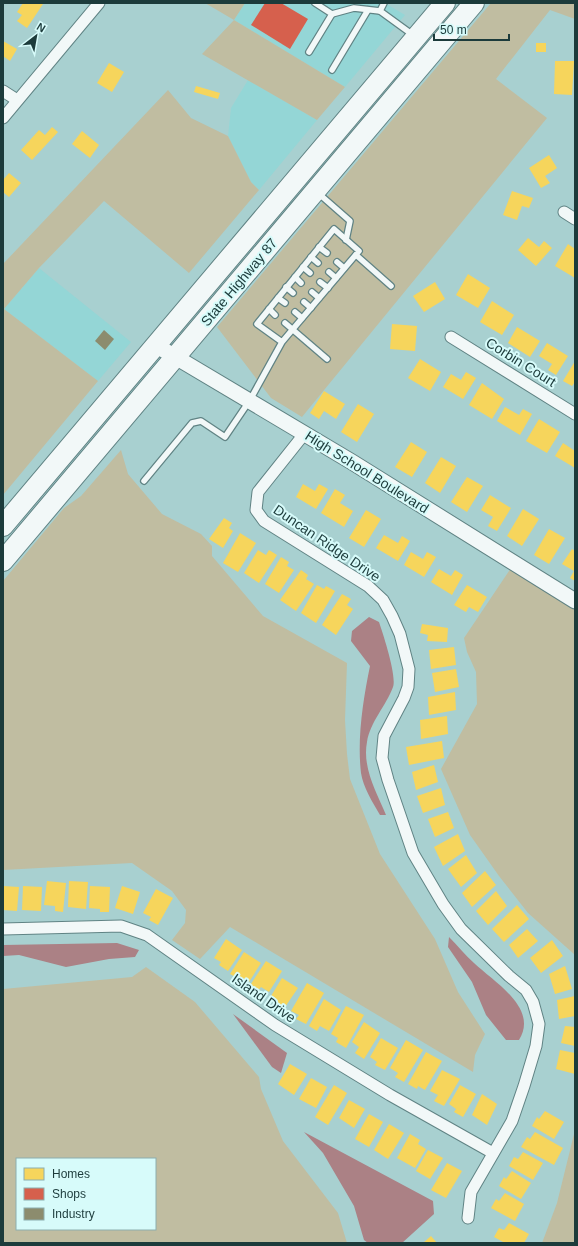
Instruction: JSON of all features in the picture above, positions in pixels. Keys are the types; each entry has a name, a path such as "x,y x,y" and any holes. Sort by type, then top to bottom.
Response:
{"highway":[{"path":"3,526 157,346 444,3"},
{"name":"State Highway 87","path":"3,561 474,3"}],"street":[{"path":"3,118 99,3"},
{"path":"400,90 433,37 461,3"},
{"path":"3,91 17,100"},
{"path":"564,212 575,219"},
{"name":"Corbin Court","path":"451,337 575,414"},
{"name":"High School Boulevard","path":"157,346 175,358 198,369 305,433 575,601"},
{"name":"Duncan Ridge Drive","path":"305,433 258,492 256,510 264,521 368,586 383,600 392,616 400,634 409,669 404,698 384,736 382,758 413,853 443,904 462,930 509,976 526,990 533,1002 539,1024 536,1046 512,1121 471,1192 468,1218"},
{"name":"Island Drive","path":"3,929 121,926 147,934 275,1025 390,1095 493,1153"}],"lane":[{"path":"315,3 332,14"},
{"path":"380,11 384,3"},
{"path":"309,52 332,14 354,8 380,11 416,37"},
{"path":"332,70 368,10"},
{"path":"315,191 350,221 346,240"},
{"path":"144,481 192,423 201,421 225,437 250,400 282,342 359,251 334,229 257,324 282,342"},
{"path":"319,247 327,253"},
{"path":"356,255 391,286"},
{"path":"311,258 318,263"},
{"path":"337,262 344,268"},
{"path":"303,267 310,273"},
{"path":"329,272 336,278"},
{"path":"295,277 301,283"},
{"path":"320,282 328,288"},
{"path":"286,288 293,293"},
{"path":"312,292 319,298"},
{"path":"278,298 284,303"},
{"path":"304,302 311,308"},
{"path":"269,309 275,315"},
{"path":"295,312 302,318"},
{"path":"285,323 327,358"}],"shaded area":[{"path":"205,3 245,3 234,20"},
{"path":"245,3 385,3 405,15 345,87 234,20"},
{"path":"491,3 575,3 575,19 550,10 496,79 547,118 302,417 271,398 217,327"},
{"path":"234,20 345,87 317,120 202,54"},
{"path":"248,80 317,120 259,190 251,182 228,136 231,108"},
{"path":"168,90 191,118 228,136 251,182 259,190 189,273 104,201 39,268 4,309 98,381 3,495 3,264"},
{"path":"39,268 131,342 98,381 4,309"},
{"path":"121,450 128,474 162,514 201,534 212,546 212,556 263,616 347,663 345,720 350,779 380,854 435,939 458,992 485,1034 475,1055 473,1072 230,927 200,959 172,940 185,923 186,910 172,891 132,863 3,870 3,581 64,508 81,496"},
{"path":"511,568 575,608 575,955 528,913 499,876 470,835 441,769 477,704 476,672 467,652 464,638"},
{"path":"369,617 379,622 389,655 394,682 390,694 371,728 366,752 368,771 386,815 380,815 371,800 361,773 361,720 370,666 351,641 352,631"},
{"path":"449,937 471,960 512,997 519,1007 523,1017 524,1028 519,1040 506,1040 486,1015 472,982 448,947"},
{"path":"117,943 139,950 135,957 109,959 66,967 19,955 3,956 3,945"},
{"path":"146,967 195,1002 259,1077 261,1089 283,1141 338,1213 347,1243 3,1243 3,989 132,977"},
{"path":"233,1014 287,1053 281,1073 272,1067"},
{"path":"575,1130 575,1243 542,1243 557,1203"},
{"path":"304,1132 433,1201 434,1214 402,1243 368,1243 364,1240 354,1206 323,1153"}],"building: Homes":[{"path":"23,3 43,4 27,28 17,21 22,15 17,12"},
{"path":"3,41 17,49 10,61 3,56"},
{"path":"536,43 546,43 546,52 536,52"},
{"path":"555,61 574,61 572,95 554,94"},
{"path":"109,63 124,72 112,92 97,83"},
{"path":"196,86 220,93 218,99 194,92"},
{"path":"52,127 58,132 32,160 21,150 39,130 45,135"},
{"path":"82,131 99,145 90,158 72,144"},
{"path":"549,155 557,168 545,176 550,183 541,188 529,168"},
{"path":"9,173 21,183 9,197 3,192 3,180"},
{"path":"512,191 533,198 529,208 522,206 517,220 503,215"},
{"path":"528,238 539,247 544,241 552,248 536,266 518,250"},
{"path":"568,244 575,249 575,278 555,266"},
{"path":"468,274 490,288 478,308 456,295"},
{"path":"435,282 445,299 424,312 413,296"},
{"path":"492,301 514,315 502,335 480,322"},
{"path":"392,324 417,326 415,351 390,349"},
{"path":"517,327 540,341 530,357 508,343"},
{"path":"547,343 568,356 556,375 548,370 552,364 539,356"},
{"path":"420,359 441,372 430,391 408,378"},
{"path":"575,361 575,382 572,386 563,381"},
{"path":"466,372 476,378 463,399 443,387 451,374 461,380"},
{"path":"482,383 504,399 492,419 469,405"},
{"path":"324,391 345,404 336,419 324,411 319,419 310,413"},
{"path":"358,404 374,414 357,442 341,432"},
{"path":"505,407 519,415 523,409 532,414 520,435 497,421"},
{"path":"539,419 560,432 547,453 526,441"},
{"path":"411,442 427,452 412,477 395,467"},
{"path":"563,443 575,451 575,468 555,456"},
{"path":"441,457 456,466 440,493 425,483"},
{"path":"467,477 483,486 467,512 451,502"},
{"path":"303,484 315,491 319,484 328,489 316,509 296,497"},
{"path":"335,489 345,495 340,503 353,511 344,527 321,513"},
{"path":"490,495 511,508 497,531 488,526 493,517 481,510"},
{"path":"523,509 539,519 522,546 507,536"},
{"path":"366,510 381,519 364,547 349,538"},
{"path":"224,518 232,523 229,528 233,531 223,548 209,539"},
{"path":"549,529 565,538 549,564 534,555"},
{"path":"240,533 256,543 238,572 223,563"},
{"path":"384,535 398,543 402,536 410,541 398,561 376,548"},
{"path":"572,549 575,551 575,581 570,578 574,571 562,564"},
{"path":"258,550 266,555 269,550 277,555 259,583 244,573"},
{"path":"411,552 423,559 427,552 436,557 424,577 404,565"},
{"path":"281,557 289,562 287,566 294,570 279,593 265,584"},
{"path":"439,569 451,576 455,570 463,575 452,595 431,582"},
{"path":"301,570 308,575 306,579 314,584 296,611 280,600"},
{"path":"317,585 324,589 326,586 335,591 316,623 301,613"},
{"path":"467,585 487,597 478,612 469,607 466,612 454,605"},
{"path":"342,594 351,599 347,605 353,609 336,635 322,625"},
{"path":"422,624 448,628 447,642 427,641 428,635 420,633"},
{"path":"454,647 456,665 431,669 429,650"},
{"path":"456,669 459,687 435,692 432,673"},
{"path":"455,692 456,710 429,715 428,697"},
{"path":"447,716 448,734 421,739 420,720"},
{"path":"442,741 444,758 409,765 406,747"},
{"path":"434,765 438,782 416,790 412,772"},
{"path":"441,788 445,805 423,813 417,796"},
{"path":"448,812 454,828 435,837 428,819"},
{"path":"458,834 465,851 443,866 434,847"},
{"path":"466,855 477,873 461,887 448,869"},
{"path":"485,871 496,885 472,907 462,893"},
{"path":"47,881 66,883 63,912 55,911 55,906 44,905"},
{"path":"69,881 88,882 86,909 68,907"},
{"path":"3,886 19,887 17,911 3,910"},
{"path":"23,886 42,887 41,911 22,910"},
{"path":"90,886 110,887 109,912 100,912 100,909 89,908"},
{"path":"122,886 140,892 133,914 115,908"},
{"path":"156,889 173,898 158,925 149,920 151,917 143,913"},
{"path":"496,891 507,906 488,925 476,911"},
{"path":"517,905 529,919 504,942 492,929"},
{"path":"527,929 538,941 518,958 509,945"},
{"path":"226,939 242,950 228,971 219,965 221,962 214,958"},
{"path":"552,940 563,956 541,973 530,958"},
{"path":"244,952 261,963 249,982 241,977 239,979 230,974"},
{"path":"266,961 282,971 269,992 261,987 257,992 249,987"},
{"path":"565,966 572,989 555,994 549,974"},
{"path":"282,978 298,988 283,1010 275,1005 277,1000 271,996"},
{"path":"307,983 324,993 306,1024 296,1019 299,1015 291,1011"},
{"path":"575,996 575,1016 559,1019 557,1000"},
{"path":"324,999 341,1010 329,1031 320,1026 317,1031 309,1026"},
{"path":"346,1006 364,1015 346,1048 336,1042 338,1038 331,1034"},
{"path":"364,1022 380,1033 364,1059 355,1053 359,1047 352,1042"},
{"path":"565,1026 575,1027 575,1046 561,1043"},
{"path":"381,1038 398,1048 385,1070 375,1065 377,1062 370,1057"},
{"path":"406,1040 423,1050 404,1082 395,1077 398,1073 390,1068"},
{"path":"560,1050 575,1053 575,1074 556,1069"},
{"path":"426,1052 442,1061 425,1090 418,1086 417,1089 408,1084"},
{"path":"290,1064 307,1074 294,1095 278,1084"},
{"path":"442,1070 460,1079 444,1106 434,1101 438,1095 430,1091"},
{"path":"311,1078 327,1087 316,1108 299,1099"},
{"path":"334,1085 347,1093 328,1125 315,1117"},
{"path":"460,1085 476,1094 463,1117 454,1112 456,1109 449,1104"},
{"path":"482,1094 497,1104 487,1125 472,1115"},
{"path":"349,1100 365,1109 354,1128 339,1118"},
{"path":"545,1111 564,1122 554,1139 532,1126 537,1117 539,1119"},
{"path":"369,1114 383,1122 369,1147 355,1139"},
{"path":"389,1124 404,1133 388,1159 374,1150"},
{"path":"535,1132 563,1148 554,1165 521,1147 527,1137 530,1139"},
{"path":"410,1134 420,1140 418,1144 426,1149 415,1168 397,1158"},
{"path":"428,1150 443,1158 430,1179 416,1171"},
{"path":"523,1152 543,1163 533,1180 509,1166 514,1157 518,1159"},
{"path":"447,1163 462,1171 446,1198 431,1190"},
{"path":"512,1171 531,1183 521,1199 499,1186 504,1177 506,1179"},
{"path":"505,1193 524,1204 515,1221 491,1208 496,1199 499,1201"},
{"path":"509,1223 529,1234 524,1243 505,1243 494,1237 499,1228 504,1230"},
{"path":"431,1236 437,1243 423,1243"}],"building: Shops":[{"path":"265,3 281,3 308,19 290,49 251,25"}],"building: Industry":[{"path":"104,330 114,339 105,350 95,341"}]}
